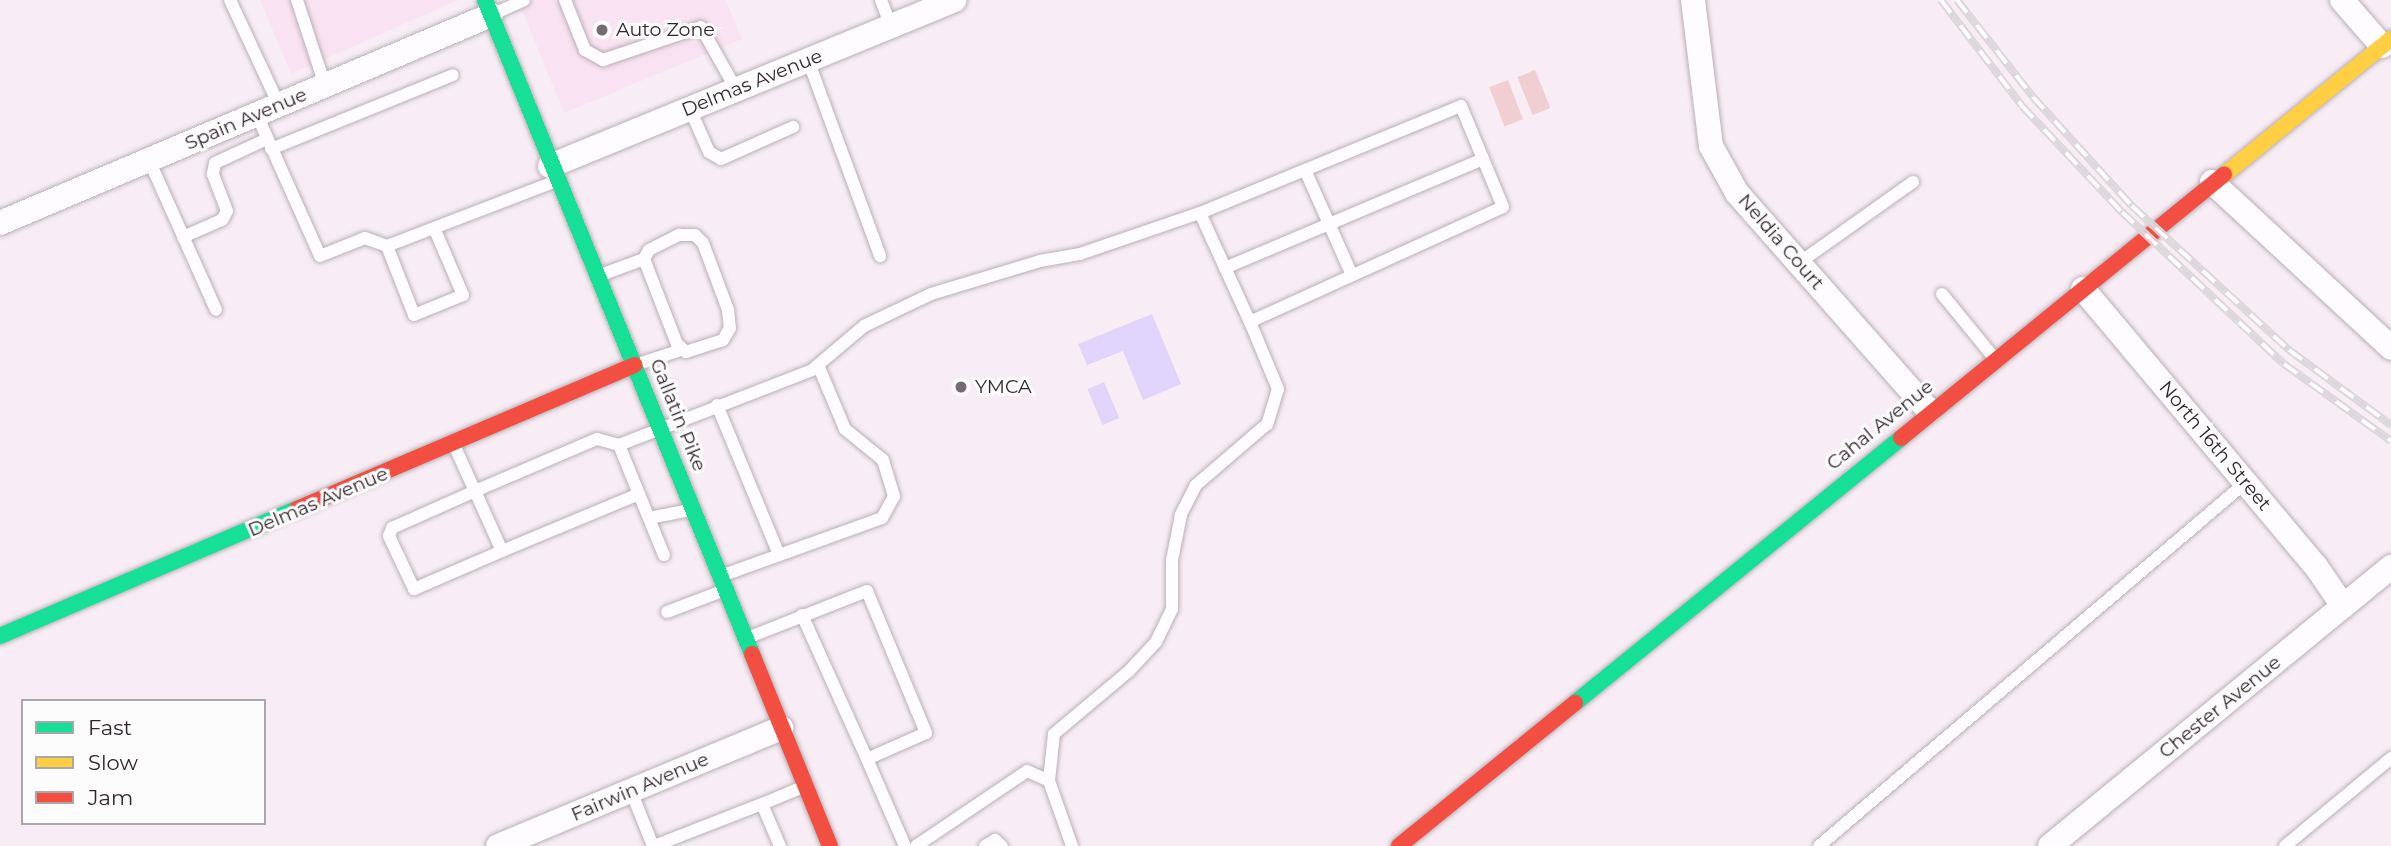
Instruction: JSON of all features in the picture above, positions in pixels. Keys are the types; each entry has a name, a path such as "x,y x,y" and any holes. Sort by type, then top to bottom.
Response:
{"street":[{"name":"Delmas Avenue","path":"554,174 690,109 954,0"},
{"name":"Neldia Court","path":"1693,0 1711,146 1737,193 1929,411"},
{"path":"2342,0 2386,43"},
{"name":"Spain Avenue","path":"0,223 326,85 488,7"},
{"name":"Gallatin Pike","path":"488,7 830,846"},
{"name":"Cahal Avenue","path":"1399,846 1929,411 2386,43"},
{"path":"2212,182 2391,348"},
{"name":"North 16th Street","path":"2083,289 2315,565 2343,606"},
{"name":"Delmas Avenue","path":"0,636 454,445 635,365"},
{"name":"Chester Avenue","path":"2050,846 2391,567"},
{"name":"Fairwin Avenue","path":"498,846 781,728"}],"lane":[{"path":"230,0 279,104"},
{"path":"297,0 326,85"},
{"path":"488,7 524,0"},
{"path":"565,0 585,50 603,60 701,27 736,89"},
{"path":"881,0 891,26"},
{"path":"808,60 880,256"},
{"path":"183,237 222,220 227,211 213,174 215,163 453,75"},
{"path":"639,495 410,588 389,536 391,528 597,439 619,445 660,426 818,365 864,326 931,294 1040,261 1080,254 1200,213 1461,106 1503,207 1250,322"},
{"path":"690,109 709,152 721,159 793,127"},
{"path":"257,115 320,256 365,238 387,246 435,230 554,174"},
{"path":"1225,268 1483,159"},
{"path":"149,160 216,310"},
{"path":"1305,170 1352,275"},
{"path":"1799,263 1913,182"},
{"path":"1072,846 1049,781 1054,734 1129,671 1156,642 1172,610 1175,548 1181,515 1196,485 1266,424 1278,389 1200,213"},
{"path":"387,246 414,315 463,295 435,230"},
{"path":"598,276 644,259 649,250 678,235 695,235 703,243 728,310 730,328 723,340 635,365"},
{"path":"644,259 681,350"},
{"path":"1942,294 1995,359"},
{"path":"667,612 779,555 882,518 894,496 883,460 845,429 818,365"},
{"path":"717,405 779,555"},
{"path":"454,445 502,551"},
{"path":"619,445 664,555"},
{"path":"1819,846 2245,483"},
{"path":"649,518 693,509"},
{"path":"746,638 867,591 926,733 867,759"},
{"path":"802,615 905,846"},
{"path":"2285,846 2391,758"},
{"path":"916,846 1027,771 1049,781"},
{"path":"631,791 654,846 805,786"},
{"path":"762,804 780,846"},
{"path":"982,846 995,840 1002,846"}],"shaded area":[{"path":"260,0 458,0 291,74"},
{"path":"518,0 726,0 742,39 564,113"},
{"path":"1535,70 1550,108 1533,115 1517,77"},
{"path":"1508,80 1523,119 1504,126 1489,87"},
{"path":"1152,314 1181,384 1143,400 1123,351 1087,365 1078,344"},
{"path":"1104,382 1119,418 1103,425 1087,389"}],"railway":[{"path":"1941,0 2022,106 2122,212 2284,364 2391,441"},
{"path":"1957,0 2033,97 2132,206 2289,350 2391,425"}],"traffic: fast":[{"path":"485,0 752,654"},
{"path":"1575,703 1901,438"},
{"path":"0,636 297,509"}],"traffic: slow":[{"path":"2224,175 2391,39"}],"traffic: jam":[{"path":"1901,438 2224,175"},
{"path":"297,509 635,365"},
{"path":"752,654 830,846"},
{"path":"1399,846 1575,703"}],"place":[{"name":"Auto Zone","path":"602,30"},
{"name":"YMCA","path":"961,387"}]}
